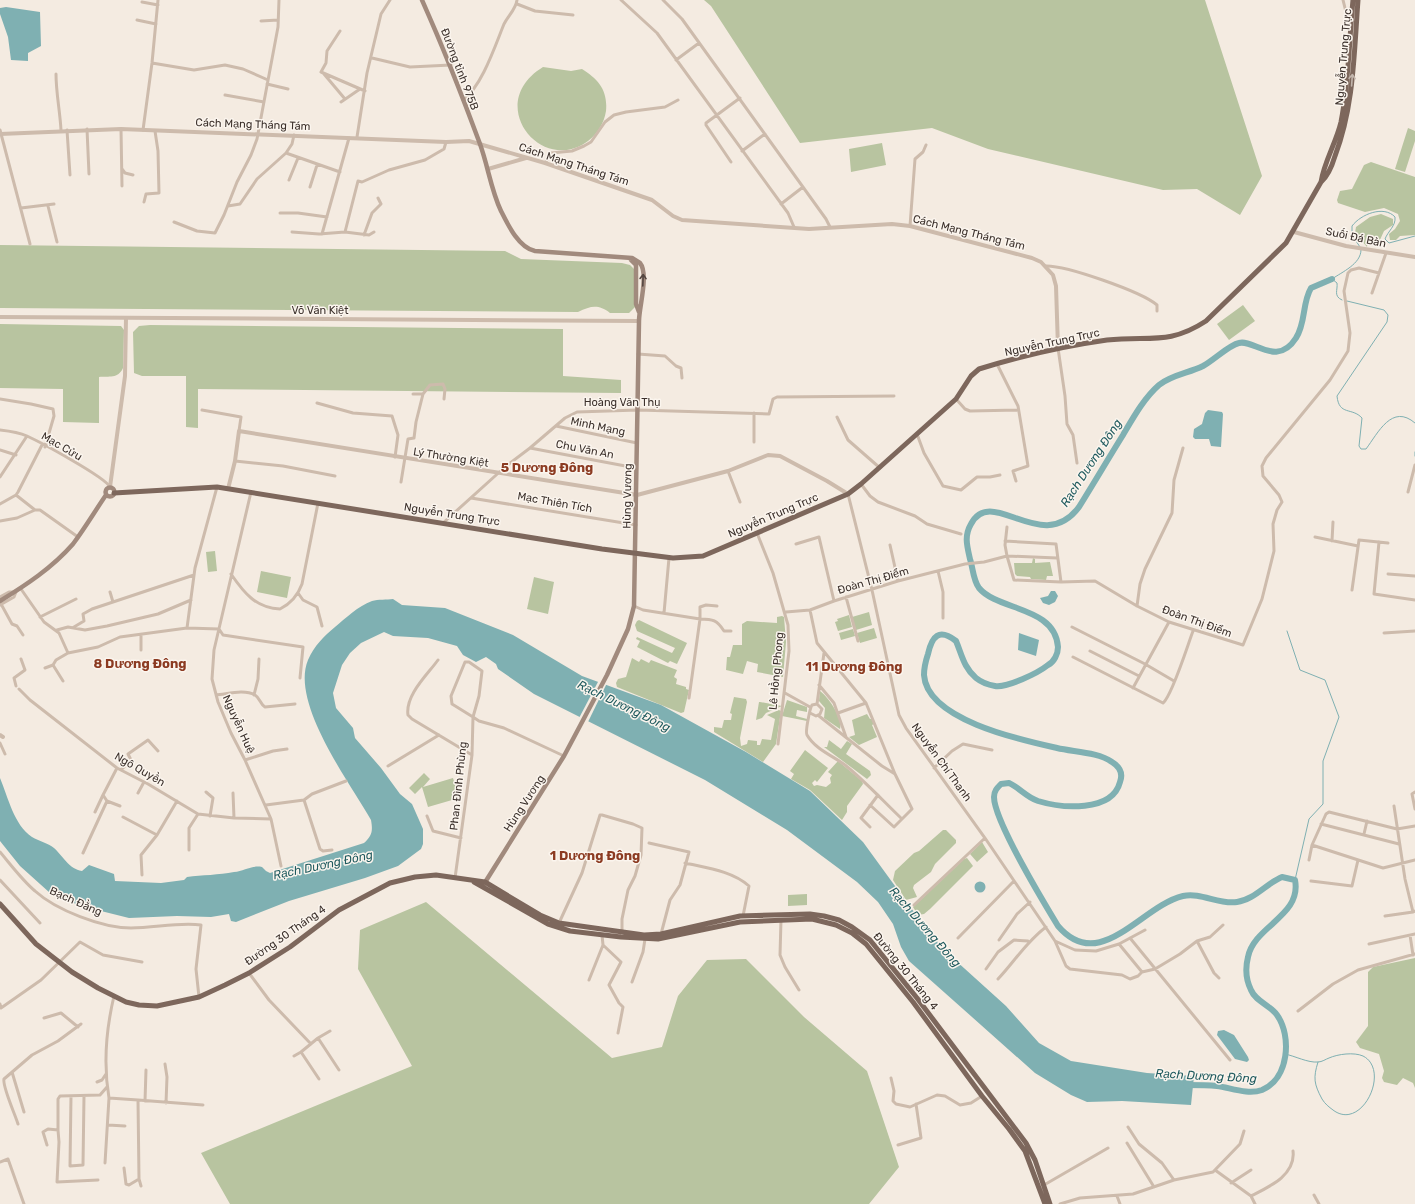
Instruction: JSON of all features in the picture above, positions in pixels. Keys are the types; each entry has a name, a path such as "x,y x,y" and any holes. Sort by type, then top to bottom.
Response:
{"main road":[{"name":"Đường tỉnh 975B","path":"422,0 451,65 480,145"},
{"name":"Nguyễn Trung Trực","path":"106,495 110,497 114,493 217,487 634,554 669,558 703,556 848,494 880,468 916,432 956,399 975,372 997,364 1058,348 1108,340 1167,338 1191,331 1206,321 1280,250 1294,232 1321,182 1336,141 1342,116 1353,0"},
{"name":"Nguyễn Trung Trực","path":"1321,182 1325,178 1334,160 1348,114 1352,92 1358,0"},
{"name":"Hùng Vương","path":"480,145 501,211 517,237 526,247 535,251 626,257 633,260 636,265 636,304 639,312 634,606 628,629 607,675 564,756 484,884"},
{"path":"0,604 47,568 78,537 106,495 106,489 110,487 114,490 114,493"},
{"name":"Đường 30 Tháng 4","path":"0,904 36,944 84,981 134,1004 157,1006 199,998 249,973 290,947 329,916 390,883 422,876 436,875 470,880 484,884 520,906 557,925 602,935 662,936"},
{"name":"Đường 30 Tháng 4","path":"557,925 645,939 743,919 812,917 836,925 868,942 976,1078 1035,1160 1050,1204"},
{"name":"Đường 30 Tháng 4","path":"743,919 781,920 812,917"},
{"name":"Đường 30 Tháng 4","path":"961,1061 982,1096 1012,1128 1025,1151 1045,1204"}],"street":[{"path":"143,130 152,63 158,0"},
{"path":"174,222 197,231 215,233 228,206 237,182 251,156 259,134 278,20 279,0"},
{"path":"357,137 381,14 390,0"},
{"path":"463,100 473,92 494,53 505,23 517,4 517,0"},
{"path":"621,0 657,33 781,204 794,227"},
{"path":"663,0 682,19 804,187 830,227"},
{"path":"1343,0 1346,12 1351,17"},
{"path":"142,2 158,6"},
{"path":"517,4 535,11 573,15"},
{"path":"137,20 156,24"},
{"path":"261,21 278,20"},
{"path":"340,31 327,51 326,63 321,72 345,99"},
{"path":"676,60 699,43"},
{"path":"372,58 410,67 451,65"},
{"path":"152,63 194,70 224,65 244,69 268,80"},
{"path":"56,74 56,92 60,110 61,130"},
{"path":"324,74 365,91"},
{"path":"267,84 288,89"},
{"path":"341,102 360,89"},
{"path":"225,95 264,102"},
{"path":"731,162 706,125 740,98"},
{"path":"545,163 551,153 572,151 591,142 605,122 614,115 665,107 678,100"},
{"path":"87,129 89,174"},
{"path":"121,129 122,186"},
{"name":"Cách Mạng Tháng Tám","path":"0,132 121,129 357,137 446,142 469,141 528,157 652,200 673,216 682,220 814,229 892,224 910,226 1032,258 1045,266"},
{"path":"67,130 70,175"},
{"path":"144,202 146,194 159,193 158,154 155,131"},
{"path":"0,132 30,244"},
{"path":"742,152 765,134"},
{"path":"228,206 240,204 257,179 286,153 292,144 294,135"},
{"path":"322,234 349,137"},
{"path":"345,232 358,181 362,182 389,170 425,160 444,149 446,142"},
{"path":"910,226 915,159 924,152 926,145"},
{"path":"286,153 340,172"},
{"path":"488,169 528,157"},
{"path":"289,180 298,158"},
{"path":"310,187 317,165"},
{"path":"122,169 125,173 133,175"},
{"path":"781,204 804,187"},
{"path":"364,234 372,212 381,204 378,198"},
{"path":"21,208 48,206 54,204"},
{"path":"48,206 57,242"},
{"path":"280,213 298,213 326,218"},
{"path":"292,232 322,234 345,232 371,235 374,232"},
{"name":"Suối Đá Bàn","path":"1294,232 1346,246 1415,257"},
{"path":"1372,293 1386,253"},
{"path":"1045,266 1063,268 1135,292 1157,305 1157,311"},
{"path":"1045,266 1053,275 1056,286 1058,348 1065,396 1067,424 1073,435 1077,463"},
{"name":"Đoàn Thị Điểm","path":"786,612 810,610 846,596 872,590 898,581 965,564 984,562 1007,556 1014,580 1061,582 1095,581 1137,606 1169,622 1240,645 1245,643 1265,589 1274,551 1272,530 1276,513 1282,502 1279,495 1265,480 1262,466 1266,458 1305,408 1321,392 1342,362 1350,341 1345,284 1351,270 1359,268 1379,273"},
{"name":"Võ Văn Kiệt","path":"0,317 639,321"},
{"path":"110,487 125,376 126,318"},
{"path":"638,354 664,356 676,366 681,368 682,378"},
{"path":"997,364 1018,410 1028,466 1013,472 1016,481"},
{"path":"401,482 408,439 414,438 416,422 423,394 430,385 443,384 445,389 444,399"},
{"path":"413,394 423,394"},
{"name":"Hoàng Văn Thụ","path":"443,523 498,473 556,426 570,415 584,410 769,414 773,400 777,397 894,396"},
{"path":"0,399 53,409 54,416 44,446 16,495 0,504"},
{"path":"956,399 965,409 970,411 1018,410"},
{"path":"317,402 353,413 392,416 398,435 395,456"},
{"path":"202,410 241,417 235,461 228,489"},
{"path":"754,413 754,442"},
{"path":"837,417 848,440 880,468"},
{"name":"Minh Mạng","path":"556,426 637,443"},
{"name":"Mạc Cửu","path":"0,430 27,436 95,474 110,487"},
{"name":"Lý Thường Kiệt","path":"239,431 637,495 728,471 768,455 780,456 848,494"},
{"path":"916,432 924,453 943,486 961,490 977,477 1000,475"},
{"path":"0,477 16,455 27,436"},
{"name":"Chu Văn An","path":"530,448 637,468"},
{"path":"1137,606 1140,584 1145,570 1172,513 1174,480 1183,448"},
{"path":"0,450 16,455"},
{"path":"235,461 283,466 335,476"},
{"path":"1408,492 1415,465"},
{"path":"728,471 740,502"},
{"path":"861,484 870,496 878,502 915,516 927,524 961,534"},
{"path":"187,628 194,575 217,487"},
{"name":"Nguyễn Huệ","path":"251,492 219,629 212,669 216,695 231,733 266,805 271,819 281,866"},
{"name":"Nguyễn Chí Thanh","path":"848,494 872,590 899,716 906,728 986,838 1014,881 1033,906 1055,941 1066,966 1070,969 1122,975 1130,979 1142,972"},
{"path":"16,495 35,510"},
{"name":"Mạc Thiên Tích","path":"471,498 636,525"},
{"path":"232,574 247,596 268,607 280,609 298,593 302,584 318,503"},
{"path":"0,521 17,518 35,510 40,510 78,537"},
{"path":"1332,541 1333,522"},
{"path":"1007,528 1005,541 1007,556 1057,558"},
{"name":"Lê Hồng Phong","path":"756,533 774,573 786,612 789,643 778,744"},
{"path":"796,544 819,537 834,601"},
{"path":"1315,537 1358,546"},
{"path":"1352,590 1360,540 1388,543"},
{"path":"1005,541 1055,543 1061,582"},
{"path":"1379,542 1374,594 1415,600"},
{"path":"890,545 898,581"},
{"path":"664,613 669,558"},
{"path":"938,571 943,592 942,618"},
{"path":"1388,574 1415,576"},
{"path":"73,628 84,620 83,614 113,602 194,575"},
{"path":"0,597 9,592 16,592 50,627 57,630 73,628 85,630 107,626 158,614 191,600"},
{"path":"110,592 113,602"},
{"path":"298,593 304,600 317,607 322,626"},
{"path":"846,596 858,641"},
{"path":"40,617 76,599"},
{"path":"0,604 12,624 19,628 23,635"},
{"path":"689,698 700,618 700,608 706,605 717,606"},
{"path":"634,606 644,610 713,619 720,624 724,631 731,631"},
{"path":"810,610 817,643 866,703 895,774 912,808 911,812 891,830"},
{"path":"1133,688 1169,622"},
{"path":"1072,627 1145,664 1174,682"},
{"path":"45,668 53,665 56,660 68,653 98,647 115,638 187,628 219,629 223,635 303,647 300,678"},
{"path":"57,630 68,653"},
{"path":"1073,657 1163,703 1174,682 1193,631"},
{"path":"1384,633 1415,631"},
{"path":"141,635 141,650"},
{"path":"1090,651 1139,676"},
{"path":"817,704 824,653"},
{"name":"Ngô Quyền","path":"21,658 25,670 14,678 18,688 30,700 119,769 198,814 234,818 271,819"},
{"path":"254,695 258,679 259,659"},
{"path":"438,660 415,689 407,712 410,718 472,756"},
{"name":"Phan Đình Phùng","path":"455,878 472,756 473,717 479,696 482,671 466,661 450,702 473,717"},
{"path":"53,665 63,681"},
{"path":"820,685 834,703 846,737"},
{"path":"216,695 242,693 254,695 265,707 295,704"},
{"path":"784,693 810,707"},
{"path":"838,713 866,703"},
{"path":"810,707 813,704 817,704"},
{"path":"817,704 822,709 819,716"},
{"path":"810,707 806,730 808,736 815,745 846,766 878,794 902,819"},
{"path":"810,713 813,716 819,716 882,766 895,774"},
{"path":"473,717 479,721 504,728 564,756"},
{"path":"388,766 439,735"},
{"path":"95,812 119,769 131,760 128,754 148,740 158,751"},
{"path":"0,743 5,754"},
{"path":"934,768 952,751 963,744 992,750"},
{"path":"245,760 273,751 287,749"},
{"path":"266,805 304,800 312,794 346,781"},
{"path":"138,793 144,782"},
{"path":"206,792 213,798 210,816"},
{"path":"1415,792 1412,794 1415,809"},
{"path":"233,793 234,818"},
{"path":"870,827 861,818 878,794"},
{"path":"104,796 107,801 120,806"},
{"path":"304,800 320,849 323,851 332,850"},
{"path":"83,853 107,801"},
{"path":"142,875 141,855 158,835 177,802"},
{"path":"870,805 894,827"},
{"path":"1385,916 1414,911 1402,863 1394,806"},
{"path":"1309,860 1312,845 1321,824 1329,812 1397,829 1415,826"},
{"path":"189,850 189,828 198,814"},
{"path":"557,925 582,873 600,815 602,815 642,828 641,855 635,876 628,890 622,919 621,935"},
{"path":"427,816 433,832 461,838"},
{"path":"123,817 158,835"},
{"path":"1364,834 1367,821"},
{"path":"1321,824 1400,844"},
{"path":"914,904 986,838"},
{"path":"649,843 688,851 679,888 670,900 662,936"},
{"path":"1312,845 1383,868 1415,860"},
{"name":"Bạch Đằng","path":"0,852 35,891 47,900 82,916 115,927 133,928 188,923 202,925 196,969 199,998"},
{"path":"1311,881 1352,886 1358,860"},
{"path":"685,863 731,875 749,886 743,919"},
{"path":"0,880 40,923"},
{"path":"958,938 1014,881"},
{"path":"999,940 1017,914 1030,902"},
{"path":"781,920 780,955 785,967 799,990"},
{"path":"1118,944 1142,972 1155,969 1180,954 1197,941 1210,937 1223,925"},
{"path":"998,979 1015,960 1028,941 1046,927"},
{"path":"1055,941 1080,951 1096,951 1118,944 1145,930"},
{"path":"1369,944 1415,934"},
{"path":"589,980 603,945 602,935"},
{"path":"1298,1011 1333,984 1358,970 1414,955 1410,935"},
{"path":"1130,938 1230,1060"},
{"path":"632,982 643,952 645,939"},
{"path":"986,969 998,952 1014,940 1028,941"},
{"path":"1197,941 1214,973 1219,978"},
{"path":"0,1004 1,1008 41,980 80,942 103,955 142,962"},
{"path":"603,945 621,962 609,985 619,1003 623,1006 618,1033"},
{"path":"249,973 270,1000 311,1044"},
{"path":"105,1163 109,1098 106,1074 108,1024 114,996"},
{"path":"44,1018 61,1013 78,1027"},
{"path":"0,1082 32,1055 58,1041 81,1024"},
{"path":"294,1056 330,1031"},
{"path":"318,1038 339,1070"},
{"path":"301,1052 319,1079"},
{"path":"165,1064 167,1077 166,1103"},
{"path":"145,1101 146,1070"},
{"path":"12,1072 24,1112"},
{"path":"97,1082 106,1074"},
{"path":"891,1078 894,1091 894,1102 906,1106 916,1104 937,1095 945,1096 960,1105 971,1103 982,1096"},
{"path":"4,1079 4,1087 12,1102 18,1124"},
{"path":"98,1180 57,1182 60,1142 58,1130 58,1099 60,1096 100,1095 107,1087"},
{"path":"71,1096 70,1166 83,1165 84,1096"},
{"path":"109,1098 202,1105"},
{"path":"138,1100 139,1179 141,1186"},
{"path":"898,1145 921,1138 916,1104"},
{"path":"108,1126 125,1126"},
{"path":"1128,1127 1138,1144 1162,1163 1174,1180"},
{"path":"47,1146 43,1132 48,1129 58,1130"},
{"path":"1060,1204 1080,1198 1133,1194 1174,1180 1215,1170 1240,1144 1244,1131"},
{"path":"1127,1143 1154,1187"},
{"path":"1044,1185 1108,1148"},
{"path":"1251,1196 1279,1182 1293,1160 1292,1151"},
{"path":"0,1162 8,1159 24,1204"},
{"path":"124,1168 126,1184 139,1179"},
{"path":"1215,1170 1251,1196 1255,1204"},
{"path":"1231,1183 1251,1170"},
{"path":"1314,1195 1319,1204"},
{"path":"1117,1196 1120,1204"}],"green space":[{"path":"704,0 1205,0 1262,176 1240,215 1197,189 1163,190 988,149 932,128 800,143 711,6"},
{"path":"543,67 571,71 582,69 593,77 601,86 604,91 606,104 604,120 595,135 588,141 570,149 553,149 538,143 526,131 519,116 518,99 526,82"},
{"path":"1408,128 1415,131 1415,141 1405,172 1395,169"},
{"path":"882,143 886,165 851,172 849,149"},
{"path":"1371,162 1415,177 1415,235 1400,236 1396,240 1390,240 1389,234 1395,229 1400,221 1398,214 1384,208 1365,212 1338,203 1337,200 1340,191 1352,189 1364,165"},
{"path":"1381,214 1393,219 1393,225 1384,231 1379,242 1375,243 1372,237 1368,237 1367,247 1355,233 1356,227 1370,217"},
{"path":"0,245 505,251 521,259 622,263 630,265 634,269 635,307 629,313 610,313 598,307 587,308 578,312 0,308"},
{"path":"1243,305 1255,321 1229,340 1217,324"},
{"path":"0,324 121,326 124,330 123,368 119,374 110,377 99,377 99,423 63,422 63,389 0,388"},
{"path":"139,326 563,329 563,376 621,380 621,393 198,389 198,428 186,427 186,376 142,376 134,373 133,332"},
{"path":"215,551 217,571 208,572 206,552"},
{"path":"1033,558 1035,559 1035,563 1050,562 1053,576 1047,576 1046,580 1031,579 1030,577 1017,576 1015,574 1014,563 1032,563"},
{"path":"261,571 291,577 287,598 257,592"},
{"path":"534,577 554,582 548,614 527,609"},
{"path":"869,612 872,625 856,630 852,617"},
{"path":"849,615 852,627 838,631 835,622 838,621 837,619"},
{"path":"777,617 784,617 786,642 783,677 757,672 758,664 747,661 743,674 726,670 727,657 730,657 733,645 742,645 742,624 747,621 777,623"},
{"path":"639,620 687,643 677,664 670,661 668,663 637,647 640,641 636,639 637,637 672,653 675,648 637,631 635,625"},
{"path":"874,628 877,638 860,643 857,633"},
{"path":"853,629 855,636 841,640 839,633"},
{"path":"632,658 639,662 641,659 649,663 651,660 677,670 674,677 677,679 676,684 686,687 686,689 689,690 684,712 681,713 617,687 616,683 618,679 626,677"},
{"path":"820,691 834,708 839,719 840,729 824,718 825,708 819,701"},
{"path":"734,697 746,699 747,702 740,738 741,746 747,744 748,740 757,741 757,745 760,745 762,739 771,740 775,719 767,715 779,710 781,711 776,744 763,762 714,732 714,727 722,728 724,720 731,720 732,714 730,713"},
{"path":"787,700 807,707 807,712 797,710 796,716 807,719 807,721 782,716"},
{"path":"759,702 782,706 766,713 762,718 756,720"},
{"path":"867,714 870,719 872,719 874,724 872,725 877,737 859,745 849,737 855,735 852,720"},
{"path":"829,740 841,749 847,741 852,744 846,754 870,771 871,775 867,779 824,747 827,747"},
{"path":"805,750 828,768 817,782 815,780 812,783 814,786 817,785 826,787 831,783 830,778 832,775 828,772 838,761 862,781 863,784 847,806 847,812 842,820 810,790 791,779 794,774 790,771"},
{"path":"424,773 430,779 423,787 453,778 459,798 428,807 422,787 415,794 409,788"},
{"path":"943,830 946,830 956,840 956,843 935,864 931,872 914,885 913,888 917,897 906,900 893,880 895,871 914,853 919,851"},
{"path":"982,842 988,852 977,862 970,854"},
{"path":"967,858 973,866 930,909 924,914 918,915 913,907 964,859"},
{"path":"807,894 807,905 788,906 788,895"},
{"path":"426,902 612,1058 662,1047 678,996 707,960 746,959 804,1017 867,1071 899,1167 869,1204 230,1204 201,1153 412,1066 358,969 360,930"},
{"path":"1415,958 1415,1088 1413,1083 1403,1078 1397,1085 1384,1082 1382,1078 1384,1071 1379,1054 1360,1048 1356,1042 1368,1026 1368,972 1373,967"}],"water":[{"path":"6,7 40,12 41,46 28,53 28,61 11,60 8,37 0,14 0,8"},
{"path":"1208,410 1222,412 1223,414 1221,447 1211,446 1209,439 1195,439 1193,437 1194,429 1202,424 1205,413"},
{"path":"1051,591 1055,591 1058,596 1055,602 1049,605 1043,603 1040,598 1048,596"},
{"path":"393,599 402,605 445,608 513,635 582,676 661,705 746,752 810,791 863,842 944,950 1006,1006 1039,1043 1071,1061 1147,1073 1194,1076 1191,1105 1122,1101 1087,1102 1071,1095 1035,1073 909,961 901,947 893,924 878,902 857,882 787,830 705,780 534,694 498,669 496,664 486,657 476,662 463,655 457,646 428,638 393,636 384,632 361,643 350,653 342,665 333,693 336,708 353,728 355,738 381,768 400,794 412,804 423,829 423,844 421,849 398,866 365,878 289,901 236,922 231,921 229,914 211,917 177,916 129,918 81,906 50,893 20,866 0,841 0,778 12,810 26,832 32,837 54,848 73,868 82,871 89,865 114,874 115,881 161,883 184,880 187,877 228,873 251,867 262,867 270,873 364,843 369,838 371,833 371,820 337,764 314,720 307,698 305,678 310,655 331,630 352,612 367,603 374,600"},
{"path":"1019,633 1039,640 1036,656 1018,650"},
{"path":"980,881 984,883 986,887 984,891 980,893 976,891 974,887 976,883"},
{"path":"1224,1030 1234,1035 1248,1057 1249,1060 1247,1062 1235,1059 1217,1035 1218,1031"}],"pier":[{"path":"599,680 607,683 587,724 578,720"}],"waterway":[{"path":"1360,247 1352,235 1352,226 1361,218 1373,212 1379,211 1390,213 1395,217 1393,226 1385,239 1389,243 1415,236"},
{"path":"1342,300 1337,295 1337,283 1332,279 1354,263 1358,259 1361,250"},
{"name":"Rạch Dương Đông","path":"1186,1085 1217,1086 1251,1092 1262,1090 1278,1077 1283,1067 1285,1056 1285,1034 1277,1015 1253,994 1248,982 1246,966 1252,946 1259,937 1285,912 1291,903 1295,892 1295,880 1282,877 1255,895 1243,901 1237,902 1224,902 1190,895 1183,896 1167,902 1120,933 1105,941 1089,943 1074,939 1058,926 1021,862 1002,824 996,808 994,797 995,793 1001,784 1009,783 1026,795 1038,801 1059,805 1085,806 1107,799 1115,792 1121,779 1119,768 1112,762 1100,756 1021,740 978,725 958,716 941,704 929,691 924,675 925,667 932,643 937,636 941,635 945,635 956,641 964,661 972,674 980,681 993,686 1007,685 1022,679 1037,672 1052,662 1058,647 1055,634 1047,624 1037,616 988,595 977,585 974,578 967,545 967,533 971,524 980,514 992,512 1005,514 1034,524 1049,525 1065,520 1079,507 1139,408 1159,385 1175,376 1203,366 1235,344 1245,343 1274,352 1281,351 1289,347 1299,332 1303,320 1306,300 1311,288 1332,279"},
{"name":"Rạch Dương Đông","path":"1347,301 1384,310 1388,315 1387,322 1337,396 1338,402 1343,409 1362,418 1359,446 1361,449 1366,449 1386,422 1393,418 1399,416 1407,418 1415,423"},
{"path":"1287,631 1300,670 1325,680 1339,717 1323,761 1323,804 1309,819 1295,880"},
{"path":"1285,1054 1314,1062 1321,1062 1341,1055 1355,1054 1363,1056 1371,1063 1374,1073 1373,1085 1363,1106 1354,1113 1344,1115 1333,1110 1326,1104 1319,1094 1315,1081 1315,1072 1318,1062"}],"district":[{"name":"5 Dương Đông","path":"547,467"},
{"name":"8 Dương Đông","path":"140,663"},
{"name":"11 Dương Đông","path":"854,666"},
{"name":"1 Dương Đông","path":"595,855"}]}
